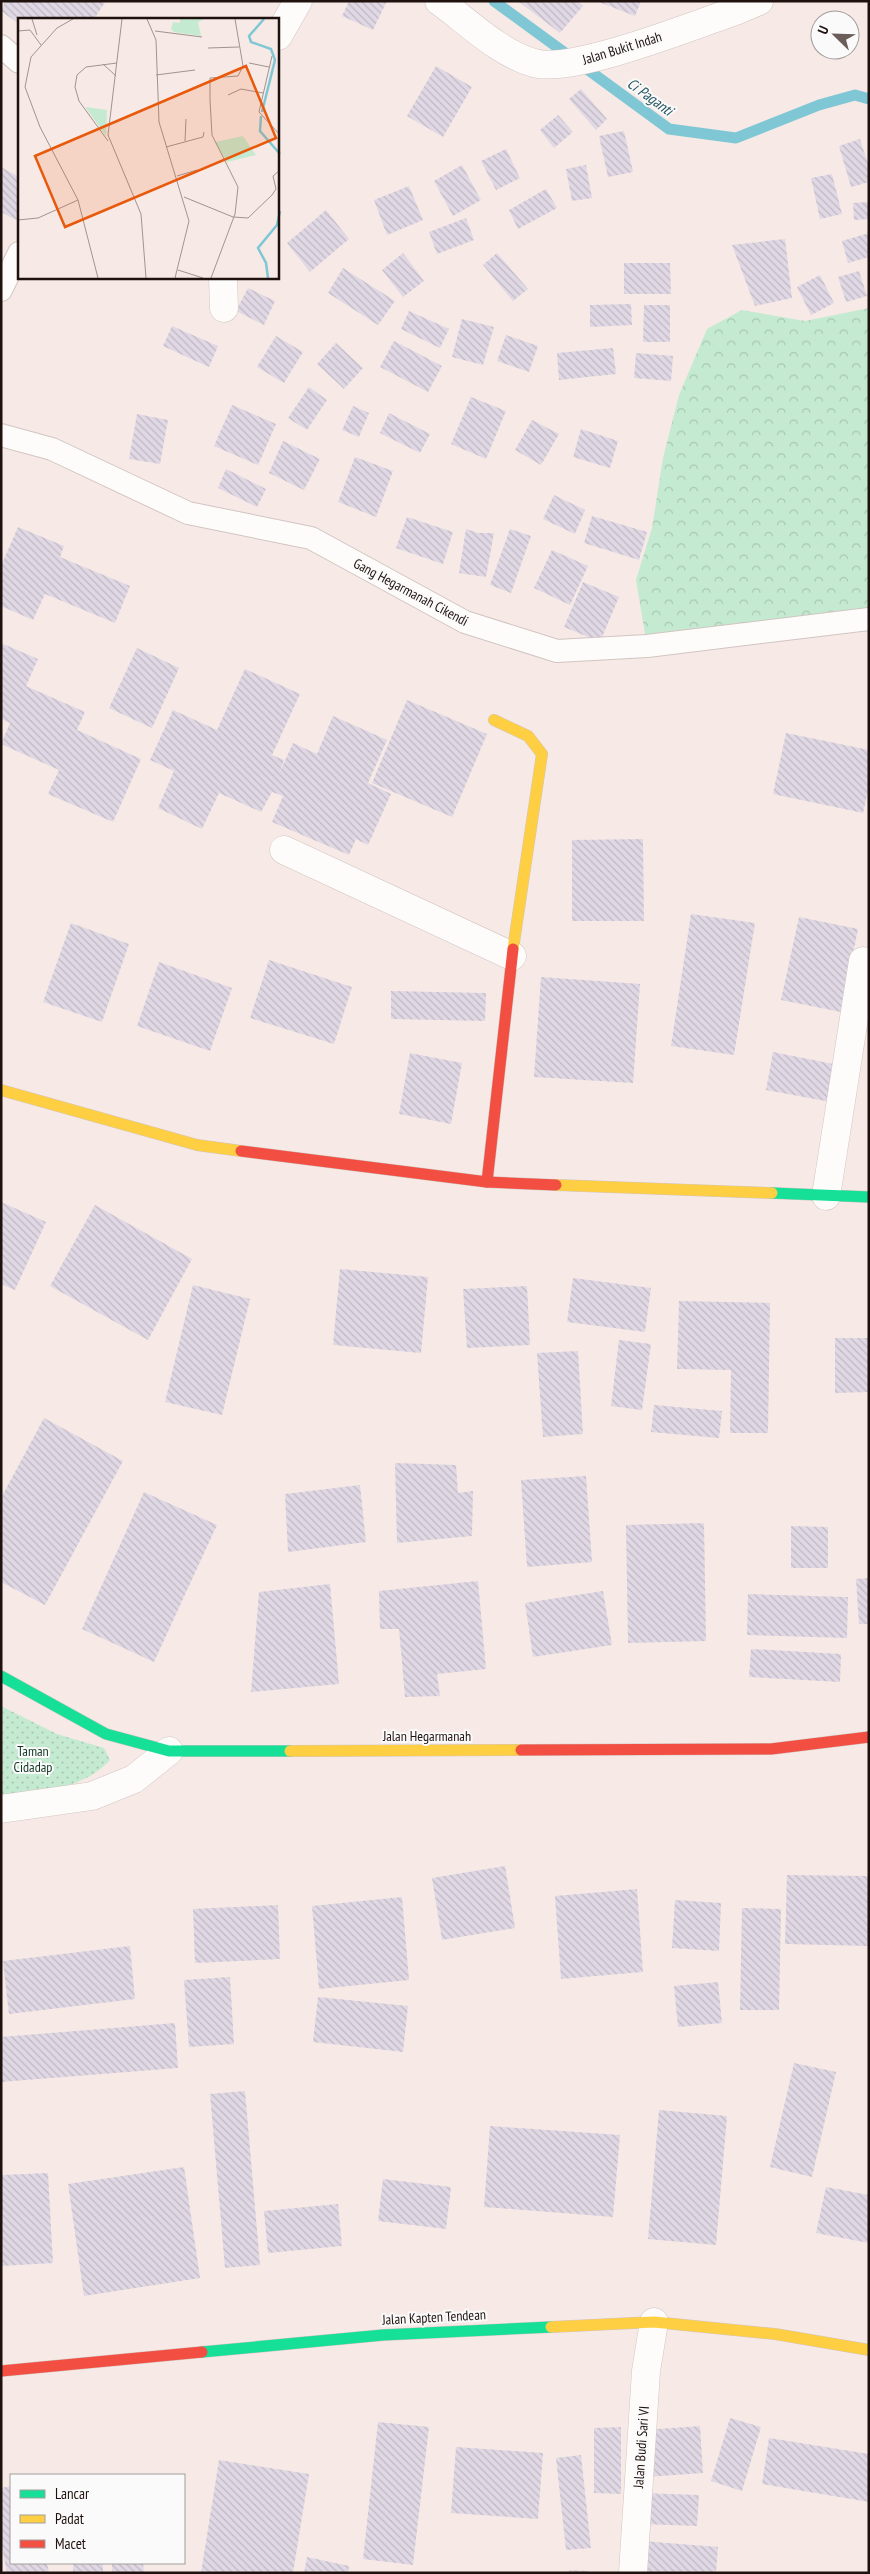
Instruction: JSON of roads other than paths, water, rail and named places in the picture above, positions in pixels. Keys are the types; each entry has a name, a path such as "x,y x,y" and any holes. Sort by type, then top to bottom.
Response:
{"street":[{"path":"279,34 298,1"},
{"name":"Jalan Bukit Indah","path":"439,1 505,50 534,63 548,66 593,59 744,4"},
{"path":"223,279 224,308"},
{"path":"487,1182 512,956 542,754 536,742 528,734 494,720"},
{"path":"284,850 512,956"},
{"path":"826,1196 863,961"},
{"path":"1,1090 196,1145 487,1182 869,1197"},
{"name":"Jalan Hegarmanah","path":"1,1676 106,1734 169,1751 771,1749 869,1737"},
{"path":"1,1809 92,1796 134,1779 169,1751"},
{"name":"Jalan Kapten Tendean","path":"1,2371 383,2335 654,2322 775,2334 869,2350"},
{"name":"Jalan Budi Sari VI","path":"633,2573 646,2371 654,2322"}],"lane":[{"path":"1,46 18,61"},
{"path":"1,290 18,255"},
{"name":"Gang Hegarmanah Cikendi","path":"1,435 52,449 188,513 311,538 465,622 557,651 648,646 869,620"}],"waterway":[{"name":"Ci Paganti","path":"494,1 669,129 736,138 819,105 855,95 869,99"}],"park label":[{"name":"Taman Cidadap","path":"33,1759"}]}
